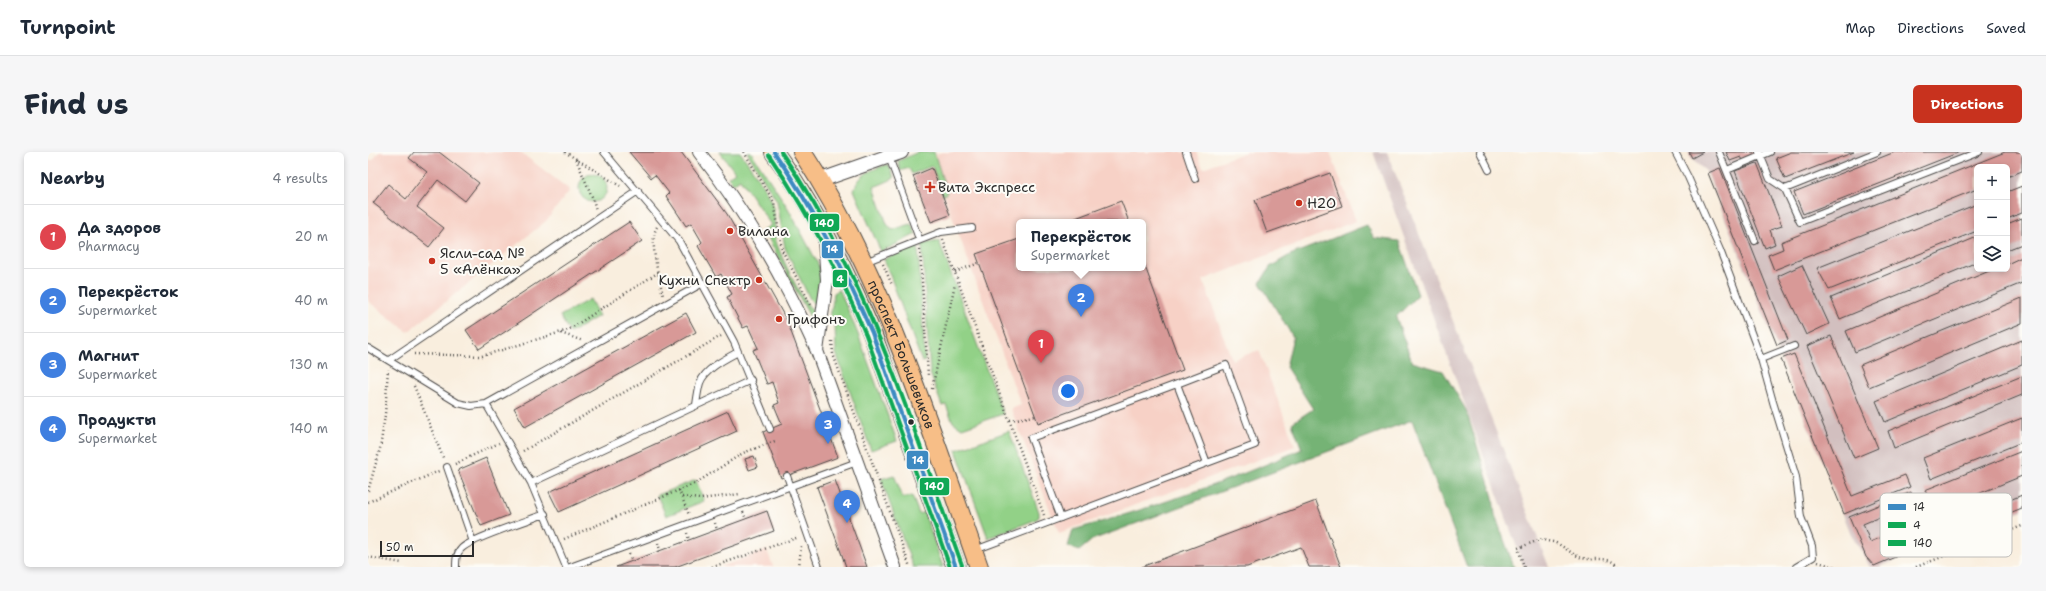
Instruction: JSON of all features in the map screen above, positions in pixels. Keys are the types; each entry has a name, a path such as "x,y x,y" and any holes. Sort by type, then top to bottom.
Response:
{"main road":[{"name":"проспект Большевиков","path":"774,152 804,198 840,262 872,333 956,567"},
{"name":"проспект Большевиков","path":"802,152 821,180 864,262 897,338 976,559"}],"street":[{"path":"699,152 737,203 763,244 817,351 895,567"},
{"path":"821,180 895,154"},
{"path":"817,351 827,280 823,233"}],"lane":[{"path":"604,152 636,193 663,221 679,241 703,282 738,352 770,429"},
{"path":"1186,152 1195,179"},
{"path":"1480,152 1489,170"},
{"path":"1675,152 1688,177 1720,250 1761,359 1796,477 1801,517 1812,546 1813,558 1796,567"},
{"path":"1719,152 1755,241"},
{"path":"1727,170 1760,154 1770,152"},
{"path":"1785,189 1877,152"},
{"path":"1760,154 1770,179 1785,189 1800,222 1979,152"},
{"path":"895,154 919,240"},
{"path":"389,360 636,193"},
{"path":"864,262 941,232 972,228"},
{"path":"368,348 458,403 471,406 486,404 703,282"},
{"path":"1761,359 1794,346"},
{"path":"696,405 700,384 703,377 721,362 738,352"},
{"path":"976,559 1047,523 1061,518 1207,463 1256,445 1226,365 1031,438 1061,518"},
{"path":"531,482 750,380"},
{"path":"1177,384 1207,463"},
{"path":"486,404 531,482 566,567"},
{"path":"570,567 857,462"},
{"path":"448,467 472,542"},
{"path":"787,476 819,567"},
{"path":"456,567 456,558 461,549 472,542 545,514"}],"path":[{"path":"566,152 636,193"},
{"path":"576,158 594,202"},
{"path":"663,221 653,233 664,304"},
{"path":"941,232 1047,523"},
{"path":"919,240 929,383"},
{"path":"955,272 979,263"},
{"path":"416,354 482,356 560,333 568,330 659,272"},
{"path":"932,391 954,284"},
{"path":"515,455 728,332"},
{"path":"560,333 593,344"},
{"path":"368,491 380,449 385,415 388,369"},
{"path":"409,373 448,467"},
{"path":"1010,420 1035,416"},
{"path":"368,502 506,440"},
{"path":"557,542 696,483 743,453 775,441"},
{"path":"679,490 692,522"},
{"path":"682,497 700,499 738,494 766,495"},
{"path":"2012,530 2022,526"},
{"path":"712,567 803,536 799,567"},
{"path":"1524,567 1518,548 1542,540 1546,542 1555,542 1575,555 1586,559 1610,560 1618,567"},
{"path":"368,557 402,563"},
{"path":"1916,567 1942,557"},
{"path":"1813,558 1821,564 1835,567"}],"shaded area":[{"name":"Ясли-сад № 5 «Алёнка»","path":"379,152 520,152 570,190 546,221 408,332 368,301 368,160 373,160"},
{"path":"942,152 1196,152 1203,168 1246,152 1330,152 1356,221 1203,280 1232,360 1259,350 1295,446 1059,533 1011,409 1021,405 930,156"},
{"path":"1373,152 1387,152 1549,567 1524,567"},
{"path":"1688,152 2022,152 2022,510 2012,514 2012,493 1880,493 1880,557 1904,557 1879,567 1870,567 1851,534 1706,171 1691,159"},
{"path":"767,550 773,567 720,567"}],"green space":[{"path":"720,152 740,152 766,190 772,204 778,248 800,292 817,315 815,321 811,319 764,230 771,225 740,179 733,184 728,177 735,172"},
{"path":"747,152 751,152 788,208 818,264 821,279 818,309 810,299 785,248 777,201"},
{"path":"918,152 934,152 947,193 943,196 932,166 912,174 909,168 900,171 898,161"},
{"path":"886,165 889,166 894,177 893,179 874,187 887,224 892,230 911,224 916,234 881,252 854,190 862,176"},
{"path":"593,174 603,178 607,188 603,198 593,202 583,198 579,188 583,178"},
{"path":"1367,225 1374,238 1399,241 1418,295 1396,317 1412,362 1443,371 1466,410 1493,497 1495,515 1514,567 1467,567 1412,420 1092,540 1079,551 1068,546 1073,530 1189,494 1302,449 1292,423 1313,409 1286,367 1293,337 1260,283 1270,267 1290,255"},
{"path":"939,241 1003,414 962,428 953,422 946,405 942,406 930,373 922,244"},
{"path":"918,246 925,361 922,362 884,259"},
{"path":"838,290 840,291 858,334 897,441 871,450 836,353 835,325 830,319 834,293"},
{"path":"590,299 599,316 570,333 560,316"},
{"path":"1009,431 1039,512 1039,517 1035,520 988,538 956,450"},
{"path":"894,475 903,498 912,496 919,514 924,512 943,567 913,567 881,479"},
{"path":"696,480 704,501 666,516 657,495"}],"building":[{"path":"414,152 439,152 479,183 465,201 438,180 417,207 444,228 429,247 373,203 388,184 406,199 427,172 409,158"},
{"path":"629,152 681,152 727,214 787,321 838,457 781,478 763,432 782,424 774,405 779,403 772,382 767,384 753,350 758,348 748,326 743,328 727,297 732,294 721,274 716,277 698,246 702,242 691,223 686,226 666,196 669,193 655,175 651,178"},
{"path":"1689,152 1703,152 1692,158"},
{"path":"1726,152 1753,152 1755,155 1743,160 1741,157 1730,161"},
{"path":"1791,152 1854,152 1785,179 1776,158"},
{"path":"1895,152 1960,152 1803,214 1794,192"},
{"path":"2005,152 2022,152 2022,171 2010,176 2010,164 1975,164"},
{"path":"1757,163 1782,226 1770,230 1775,244 1765,248 1735,171"},
{"path":"1974,164 1974,190 1774,270 1768,255 1783,249 1781,242"},
{"path":"932,168 950,215 931,222 913,176"},
{"path":"1720,168 1788,340 1777,345 1708,173"},
{"name":"H2O","path":"1330,173 1342,206 1267,233 1255,200"},
{"path":"2022,186 2022,213 2010,218 2010,200 2010,191"},
{"path":"1121,201 1128,219 1073,219"},
{"path":"1974,205 1974,232 1829,290 1817,268"},
{"path":"2022,218 2022,244 2010,249 2010,236 2010,223"},
{"path":"629,222 642,241 479,349 466,330"},
{"path":"1974,238 1974,263 1840,319 1831,298"},
{"path":"1016,240 1016,271 1146,271 1146,269 1183,370 1038,423 976,254"},
{"path":"2022,257 2022,283 1855,352 1846,331 1987,272 2010,272 2010,263"},
{"path":"1802,265 1829,324 1806,335 1778,276"},
{"path":"2022,298 2022,323 1869,387 1860,365"},
{"path":"686,313 696,332 525,427 514,408"},
{"path":"1831,336 1878,448 1854,458 1807,346"},
{"path":"2022,340 2022,365 1885,422 1876,401"},
{"path":"1794,354 1852,496 1905,475 1910,487 1895,493 1880,493 1880,499 1844,514 1781,359"},
{"path":"2022,376 2022,395 1894,448 1888,431"},
{"path":"728,411 737,431 559,512 549,492"},
{"path":"2022,418 2022,442 1931,479 1923,458"},
{"path":"2022,451 2022,476 1980,493 1926,493 1925,490"},
{"path":"754,456 758,467 749,470 745,459"},
{"path":"486,458 509,515 481,526 458,470"},
{"path":"835,480 867,567 846,567 817,487"},
{"path":"2022,495 2022,508 2012,512 2012,499"},
{"path":"1316,501 1341,567 1309,567 1301,547 1247,567 1141,567"},
{"path":"1880,504 1880,517 1863,524 1870,542 1880,538 1880,557 1895,557 1874,566 1866,557 1849,517"},
{"path":"767,511 774,531 675,567 616,567"}],"transit line":[{"name":"14","path":"774,152 802,195 828,240 872,333 956,567"},
{"name":"140","path":"781,152 812,200 839,249 863,300 905,405 962,565"},
{"name":"4","path":"769,155 810,220 845,288 866,335 950,567"}],"place":[{"name":"Вита Экспресс","path":"930,187"},
{"name":"H2O","path":"1299,203"},
{"name":"Вилана","path":"730,231"},
{"name":"Ясли-сад № 5 «Алёнка»","path":"432,261"},
{"name":"Кухни Спектр","path":"759,280"},
{"name":"Перекрёсток","path":"1081,317"},
{"name":"Грифонъ","path":"779,319"},
{"name":"Да здоров","path":"1041,363"},
{"name":"Магнит","path":"828,444"},
{"name":"Продукты","path":"847,523"}]}
